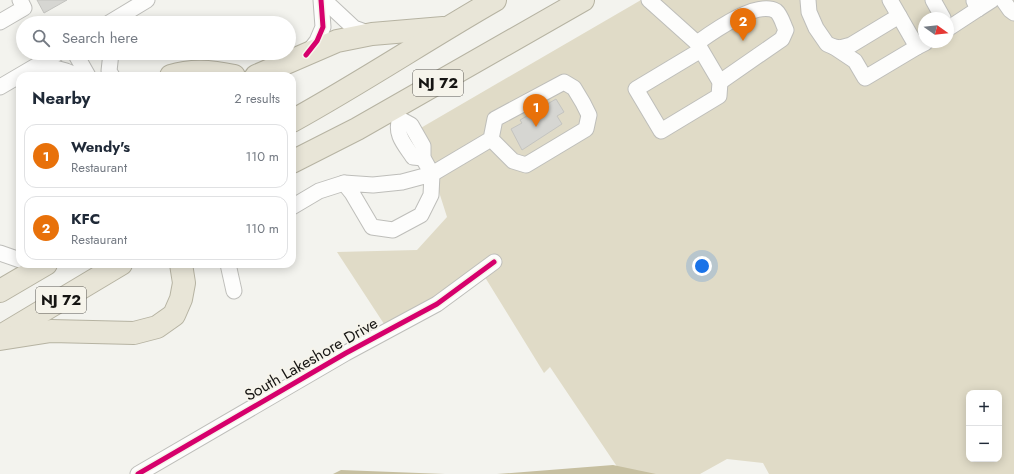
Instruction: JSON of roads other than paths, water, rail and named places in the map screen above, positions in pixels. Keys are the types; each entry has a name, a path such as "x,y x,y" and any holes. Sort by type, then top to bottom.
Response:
{"highway":[{"name":"NJ 72","path":"296,119 495,0"},
{"name":"NJ 72","path":"296,160 357,129 397,114 583,0"},
{"path":"266,72 337,42 372,34 446,28"},
{"path":"190,72 214,72"},
{"name":"NJ 72","path":"0,291 39,268"},
{"name":"NJ 72","path":"0,338 114,268"},
{"path":"0,338 51,331 134,333 157,327 174,315 181,299 184,282 182,268"}],"street":[{"path":"0,22 24,8 20,0"},
{"path":"123,16 147,0"},
{"path":"323,0 354,28 372,34"},
{"path":"306,56 323,27 323,0"},
{"path":"649,0 699,47 720,82 719,96 662,131 636,89 699,47 741,12 751,7 761,5 770,6 778,12 786,30 782,39 720,82"},
{"path":"808,0 809,12 816,28 827,44 855,61 865,78 918,47"},
{"path":"890,0 899,16 918,41"},
{"path":"933,0 940,12"},
{"path":"954,20 976,5 992,0"},
{"path":"1003,0 1014,13"},
{"path":"834,47 840,48 851,45 899,16"},
{"path":"26,72 47,60"},
{"path":"79,60 86,72"},
{"path":"104,60 110,72"},
{"path":"111,60 111,72"},
{"path":"40,64 68,72"},
{"path":"0,87 16,78"},
{"path":"296,204 319,190 344,183 373,185 402,182 432,174 491,140 496,119 564,82 574,88 584,103 589,115 586,129 526,164 512,161 491,140"},
{"path":"344,183 352,192 372,227 393,230 421,215 431,195 432,174 423,158 413,157 399,137 397,114"},
{"path":"0,253 16,259"},
{"name":"South Lakeshore Drive","path":"138,474 346,353 437,304 494,262"},
{"path":"229,268 234,291"}],"place":[{"name":"KFC","path":"743,41"},
{"name":"Wendy's","path":"536,127"}]}
